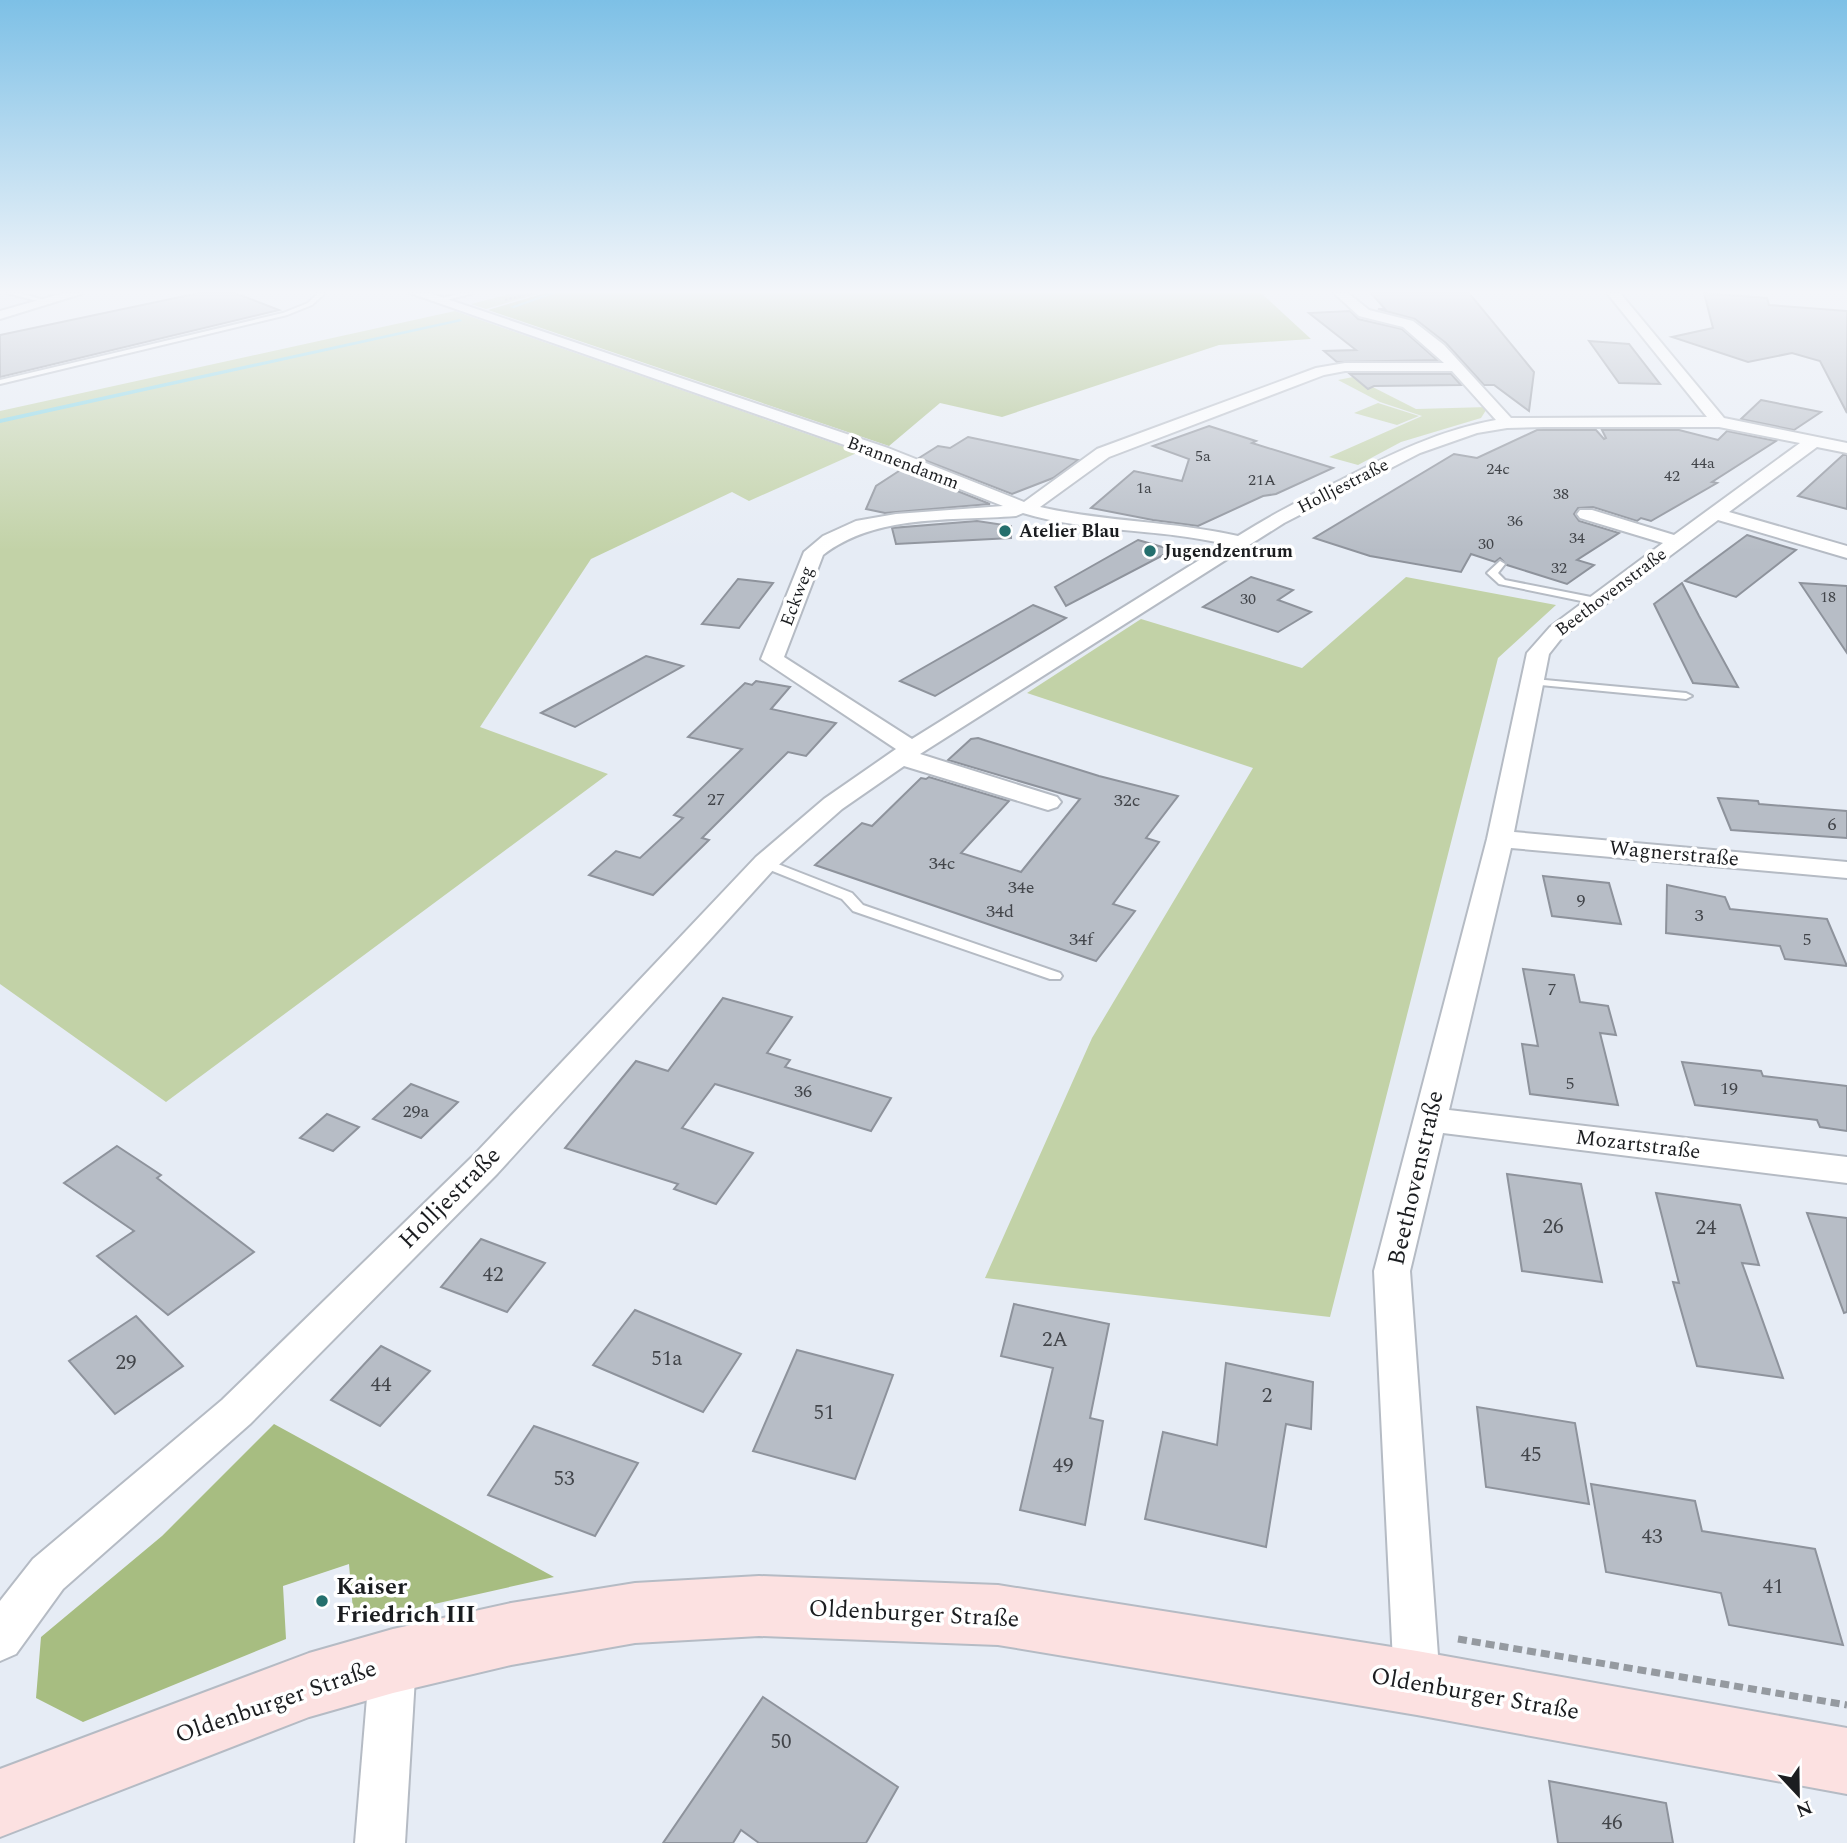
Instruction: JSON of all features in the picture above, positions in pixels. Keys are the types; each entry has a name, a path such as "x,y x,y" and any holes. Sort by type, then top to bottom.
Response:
{"main road":[{"name":"Oldenburger Straße","path":"0,1803 309,1685 393,1661 511,1634 635,1613 759,1606 998,1615 1417,1683 1847,1760"}],"street":[{"name":"Brannendamm","path":"669,379 886,453 978,492 1030,509 1077,520 1180,529 1239,541"},
{"path":"1030,509 1103,453 1300,379"},
{"path":"1469,379 1507,423"},
{"path":"1684,379 1719,422"},
{"name":"Holljestraße","path":"0,1638 48,1574 236,1412 485,1165 765,863 833,804 906,753 1239,541 1414,449 1474,429 1507,423 1617,420 1719,422 1847,448"},
{"name":"Beethovenstraße","path":"1417,1683 1392,1271 1500,839 1538,653 1558,631 1596,601 1814,442"},
{"name":"Eckweg","path":"906,753 772,659 814,552 848,530 875,522 1030,509"},
{"name":"Beethovenstraße","path":"1586,514 1678,542"},
{"path":"1717,514 1847,552"},
{"path":"906,753 1048,802"},
{"name":"Wagnerstraße","path":"1500,839 1847,870"},
{"name":"Mozartstraße","path":"1429,1119 1847,1170"},
{"path":"380,1843 393,1661"}],"lane":[{"path":"1500,564 1492,573 1502,582 1596,601"},
{"path":"1534,682 1686,696"},
{"path":"765,863 847,896 858,908 1055,976"}],"green space":[{"path":"146,379 650,379 859,452 749,501 732,492 591,559 480,727 608,774 166,1102 0,984 0,411"},
{"path":"691,379 1117,379 1002,417 940,403 889,446"},
{"path":"1357,379 1416,409 1488,407 1481,418 1401,442 1358,465 1329,457 1422,416 1380,402 1338,380"},
{"path":"1378,403 1419,416 1397,425 1354,413"},
{"path":"1406,577 1556,605 1498,658 1330,1317 985,1278 1092,1038 1253,768 1027,693 1141,619 1302,668"},
{"path":"274,1424 554,1577 354,1622 349,1564 283,1586 286,1639 83,1722 36,1698 41,1637 162,1536"}],"building":[{"path":"1356,379 1456,379 1461,385 1374,386 1368,389"},
{"path":"1479,379 1533,379 1529,411 1494,385 1484,385"},
{"path":"1616,379 1656,379 1660,384 1619,383"},
{"path":"1829,379 1847,379 1847,413"},
{"path":"1761,400 1821,412 1794,430 1741,419"},
{"path":"1209,426 1256,441 1252,443 1333,468 1198,526 1091,508 1134,471 1182,481 1189,459 1153,446"},
{"path":"1537,430 1596,430 1604,439 1606,438 1602,430 1679,430 1718,440 1727,431 1776,441 1712,482 1717,483 1651,521 1641,518 1637,521 1593,507 1578,508 1574,514 1579,521 1619,533 1577,560 1594,565 1567,584 1507,565 1500,558 1495,562 1471,554 1461,572 1370,556 1314,538 1454,454 1477,458"},
{"path":"968,437 1078,460 1053,478 1012,494 919,458 938,446 950,448"},
{"path":"1843,455 1847,455 1847,509 1798,496"},
{"path":"902,469 990,504 885,513 866,509 876,486"},
{"path":"977,521 1011,526 1011,538 896,544 892,528"},
{"path":"1747,535 1796,550 1736,597 1685,581"},
{"path":"1138,540 1173,550 1066,606 1055,587"},
{"path":"1251,577 1293,590 1278,600 1311,612 1278,632 1203,607"},
{"path":"738,579 773,583 739,628 702,624"},
{"path":"1682,583 1738,687 1693,683 1654,604"},
{"path":"1800,583 1847,586 1847,653"},
{"path":"1033,605 1066,618 935,696 900,681"},
{"path":"646,656 683,666 575,727 541,713"},
{"path":"756,681 790,687 771,709 836,723 806,756 788,752 702,838 709,840 653,895 589,875 616,851 640,858 683,818 674,815 742,749 688,737 745,683 752,685"},
{"path":"978,738 1099,776 1178,796 1146,838 1159,842 1113,904 1135,911 1096,961 815,865 862,823 872,826 921,778 929,777 1009,801 961,853 1021,872 1080,799 948,760 971,739"},
{"path":"1718,798 1847,811 1847,838 1731,830"},
{"path":"1543,876 1609,883 1621,924 1552,916"},
{"path":"1667,885 1725,897 1730,909 1827,919 1847,966 1785,959 1780,946 1666,933"},
{"path":"1523,969 1574,975 1580,1002 1608,1006 1616,1035 1600,1033 1618,1105 1530,1094 1522,1044 1538,1046"},
{"path":"723,998 792,1017 767,1053 790,1060 785,1067 891,1098 871,1131 715,1084 682,1128 753,1153 716,1204 674,1189 678,1184 565,1148 636,1061 668,1071"},
{"path":"1682,1062 1761,1071 1763,1076 1847,1086 1847,1131 1820,1127 1817,1120 1695,1105"},
{"path":"411,1084 458,1102 421,1138 373,1119"},
{"path":"327,1114 359,1127 333,1151 300,1138"},
{"path":"117,1146 161,1175 157,1178 254,1252 168,1315 97,1256 134,1231 64,1183"},
{"path":"1507,1174 1581,1184 1602,1282 1522,1271"},
{"path":"1656,1193 1740,1205 1759,1265 1742,1263 1783,1378 1697,1366 1673,1282 1679,1283"},
{"path":"1807,1213 1847,1218 1847,1312 1844,1313"},
{"path":"481,1239 545,1263 507,1312 441,1287"},
{"path":"1014,1304 1109,1324 1090,1418 1103,1421 1085,1525 1020,1510 1053,1368 1001,1356"},
{"path":"635,1310 741,1354 703,1412 593,1365"},
{"path":"136,1316 183,1366 115,1414 69,1361"},
{"path":"381,1346 430,1371 380,1426 331,1400"},
{"path":"797,1350 893,1375 855,1479 753,1451"},
{"path":"1226,1363 1313,1382 1311,1429 1286,1424 1266,1547 1145,1519 1163,1432 1217,1445"},
{"path":"1477,1407 1575,1423 1589,1504 1486,1487"},
{"path":"534,1426 638,1463 595,1536 488,1495"},
{"path":"1591,1484 1695,1501 1702,1531 1815,1549 1843,1645 1729,1625 1721,1593 1606,1572"},
{"path":"763,1697 898,1787 866,1843 759,1843 741,1830 733,1843 663,1843"},
{"path":"1549,1781 1666,1803 1673,1843 1558,1843"}],"waterway":[{"path":"0,421 191,379"}],"place":[{"name":"Atelier Blau","path":"1005,531"},
{"name":"Jugendzentrum","path":"1150,551"},
{"name":"Kaiser Friedrich III","path":"322,1601"}]}
